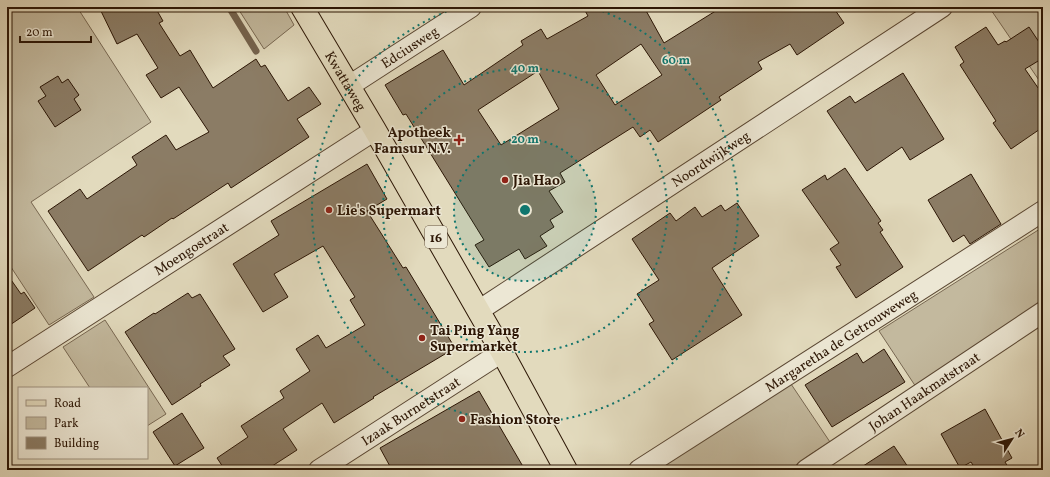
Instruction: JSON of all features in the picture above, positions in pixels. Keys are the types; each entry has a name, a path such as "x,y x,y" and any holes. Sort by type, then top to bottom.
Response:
{"main road":[{"name":"Kwattaweg","path":"302,7 375,130 502,352 566,470"}],"street":[{"name":"Edciusweg","path":"349,86 471,7"},
{"name":"Noordwijkweg","path":"478,311 942,7"},
{"name":"Moengostraat","path":"7,367 375,130"},
{"name":"Margaretha de Getrouweweg","path":"639,470 1043,211"},
{"name":"Johan Haakmatstraat","path":"806,470 1043,312"},
{"name":"Izaak Burnetstraat","path":"319,470 502,352"}],"green space":[{"path":"7,7 77,7 151,122 31,202 94,297 49,325 7,261"},
{"path":"237,7 284,7 294,25 264,49"},
{"path":"989,7 1043,7 1043,86"},
{"path":"1043,227 1043,305 916,387 879,331"},
{"path":"105,320 166,414 148,425 148,387 89,387 63,347"},
{"path":"791,384 830,442 790,470 656,470"}],"building":[{"path":"99,7 155,7 163,21 159,23 180,56 190,50 213,88 256,59 261,67 265,65 288,101 309,87 321,104 297,119 309,137 231,188 228,183 144,237 142,235 88,271 48,211 80,189 87,199 137,165 132,157 166,135 176,150 209,132 179,87 161,98 146,75 158,68 137,34 117,44"},
{"path":"583,7 644,7 664,43 722,7 833,7 844,23 797,55 790,44 758,62 762,69 719,97 721,100 658,142 650,130 640,137 633,127 560,173 565,182 549,191 563,212 550,220 554,227 540,236 547,246 525,259 519,249 489,267 475,245 484,240 406,114 403,115 385,85 443,50 464,85 523,45 521,41 541,29 547,39 588,16","holes":["641,44 662,75 615,105 596,75","538,71 559,109 501,145 478,110"]},
{"path":"986,27 998,45 1005,41 1006,42 1029,27 1043,48 1043,58 1025,69 1043,95 1043,127 1011,149 993,123 996,121 960,65 964,62 955,47"},
{"path":"903,73 944,139 910,160 902,147 867,171 827,111 850,96 855,103"},
{"path":"58,76 62,83 68,79 79,95 74,99 81,110 55,127 38,101 46,96 40,87"},
{"path":"367,164 387,199 367,211 403,268 406,267 455,348 373,397 374,398 334,423 322,403 283,429 297,450 266,470 225,470 217,458 248,437 241,426 284,398 280,391 310,371 296,349 318,335 326,348 365,325 350,300 355,297 323,246 274,274 288,297 263,312 233,264 279,235 271,221"},
{"path":"845,168 881,221 878,223 883,230 880,232 903,267 856,298 836,267 841,265 830,249 839,243 802,190 825,175 827,180"},
{"path":"971,174 1001,224 970,244 964,235 953,242 928,200"},
{"path":"737,203 759,236 712,268 742,315 672,360 649,324 654,321 637,294 659,280 632,239 670,213 676,221 695,207 702,217 721,205 725,211"},
{"path":"7,274 21,294 24,292 35,308 7,327"},
{"path":"188,293 192,298 200,294 235,349 223,356 230,365 200,384 201,386 172,405 125,332"},
{"path":"884,349 905,382 832,427 805,385 857,353 863,363"},
{"name":"Fashion Store","path":"479,391 525,470 392,470 380,448"},
{"path":"985,409 1012,458 1005,462 1010,470 976,470 971,462 960,468 941,434"},
{"path":"182,413 204,448 175,466 153,432"},
{"path":"894,446 910,470 857,470"}],"waterway":[{"path":"229,7 256,51"}],"place":[{"name":"Apotheek Famsur N.V.","path":"459,140"},
{"name":"Jia Hao","path":"505,180"},
{"name":"Lie's Supermart","path":"329,210"},
{"name":"Tai Ping Yang Supermarket","path":"422,338"},
{"name":"Fashion Store","path":"462,419"}]}
